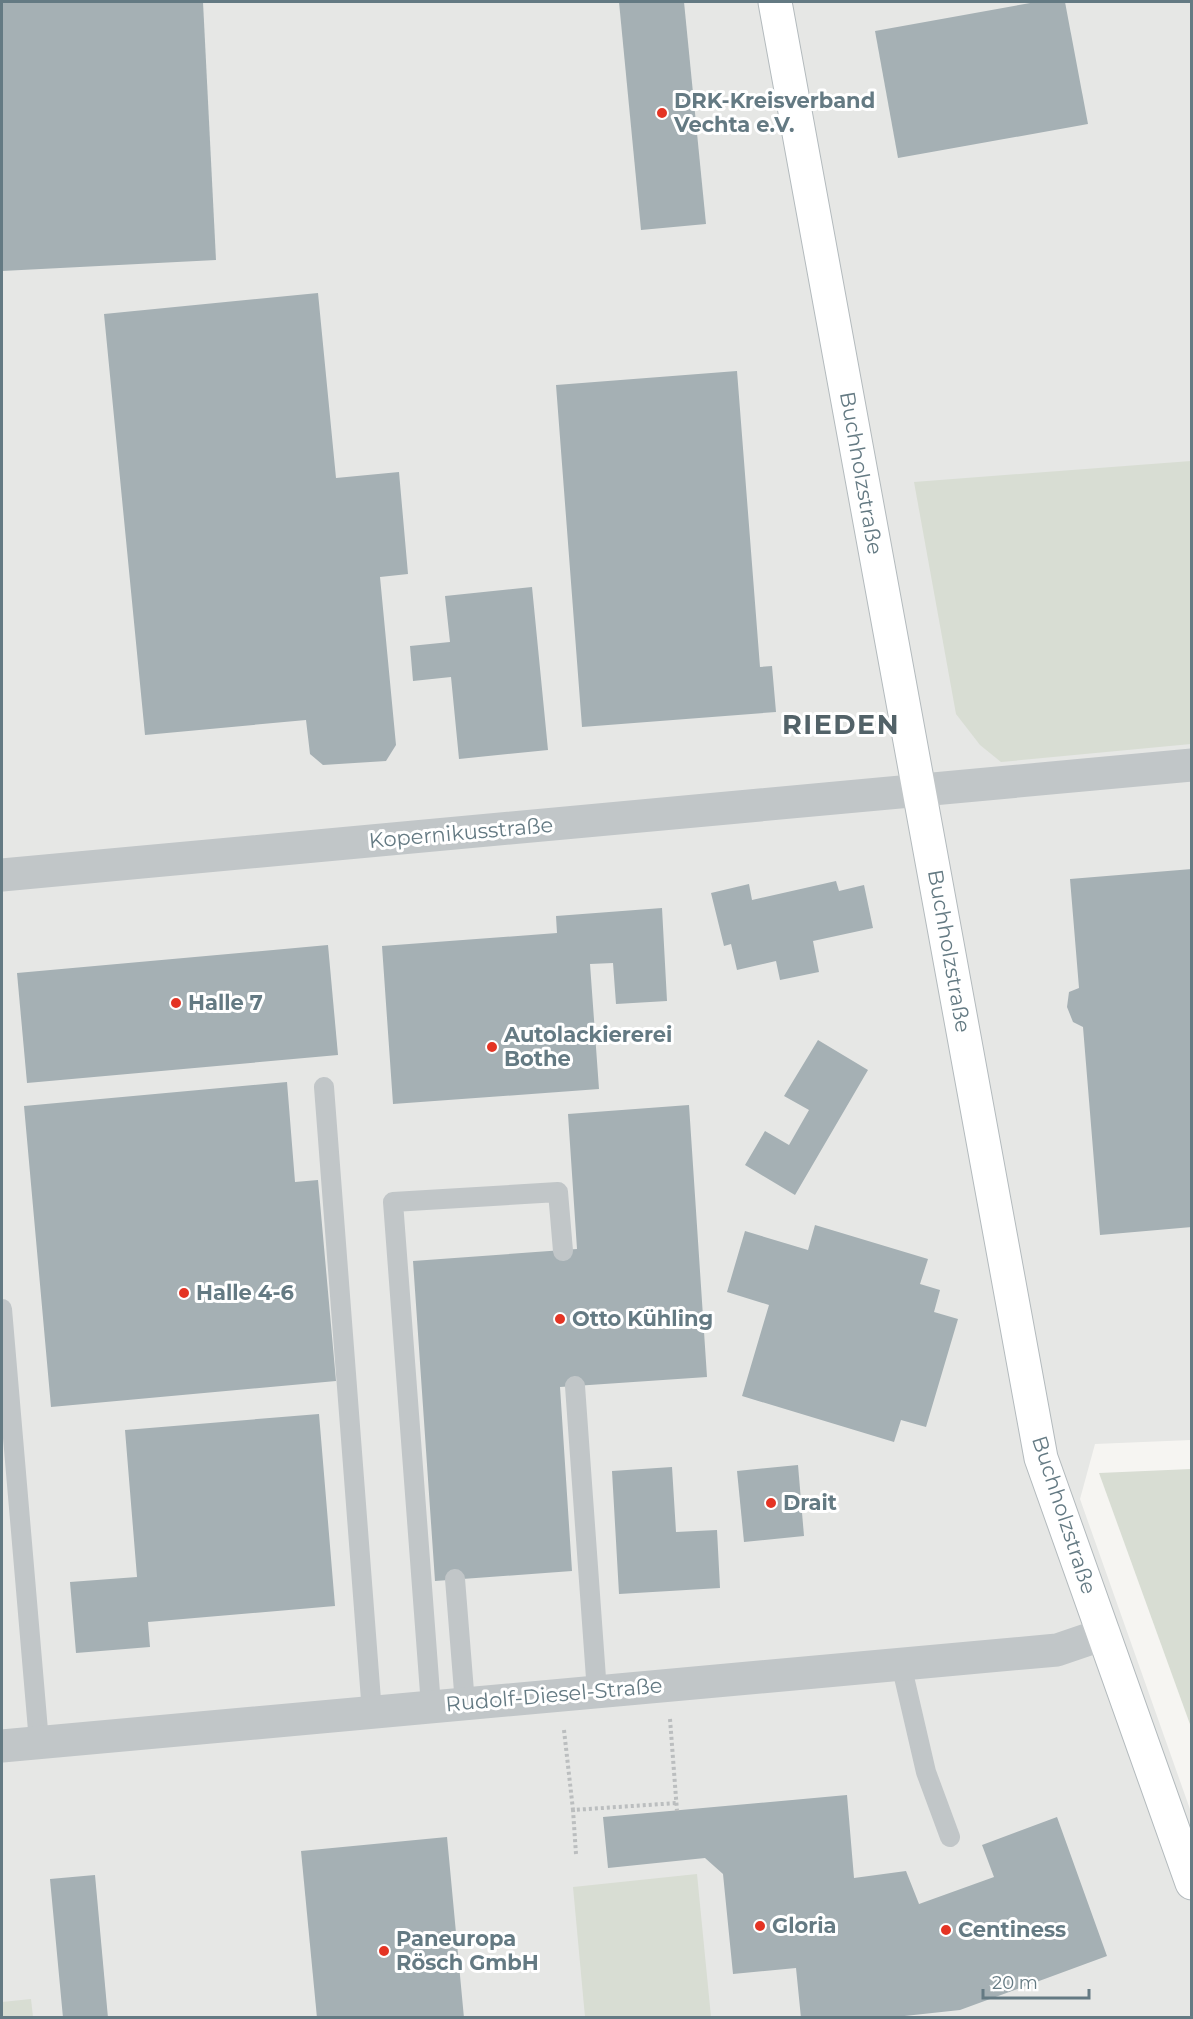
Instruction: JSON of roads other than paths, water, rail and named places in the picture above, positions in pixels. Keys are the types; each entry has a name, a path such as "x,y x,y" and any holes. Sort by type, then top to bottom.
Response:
{"street":[{"name":"Buchholzstraße","path":"775,2 1041,1458 1191,1883"},
{"name":"Kopernikusstraße","path":"2,875 920,792 1191,765"},
{"name":"Rudolf-Diesel-Straße","path":"2,1746 1057,1650 1104,1634"}],"lane":[{"path":"324,1087 372,1713"},
{"path":"431,1706 393,1202 558,1192 563,1251"},
{"path":"2,1309 39,1742"},
{"path":"575,1386 597,1692"},
{"path":"455,1579 465,1704"},
{"path":"901,1664 926,1772 950,1837"}],"place":[{"name":"DRK-Kreisverband Vechta e.V.","path":"662,113"},
{"name":"Halle 7","path":"176,1003"},
{"name":"Autolackiererei Bothe","path":"492,1047"},
{"name":"Halle 4-6","path":"184,1293"},
{"name":"Otto Kühling","path":"560,1319"},
{"name":"Drait","path":"771,1503"},
{"name":"Gloria","path":"760,1926"},
{"name":"Centiness","path":"946,1930"},
{"name":"Paneuropa Rösch GmbH","path":"384,1951"}],"district":[{"name":"RIEDEN","path":"841,725"}]}
